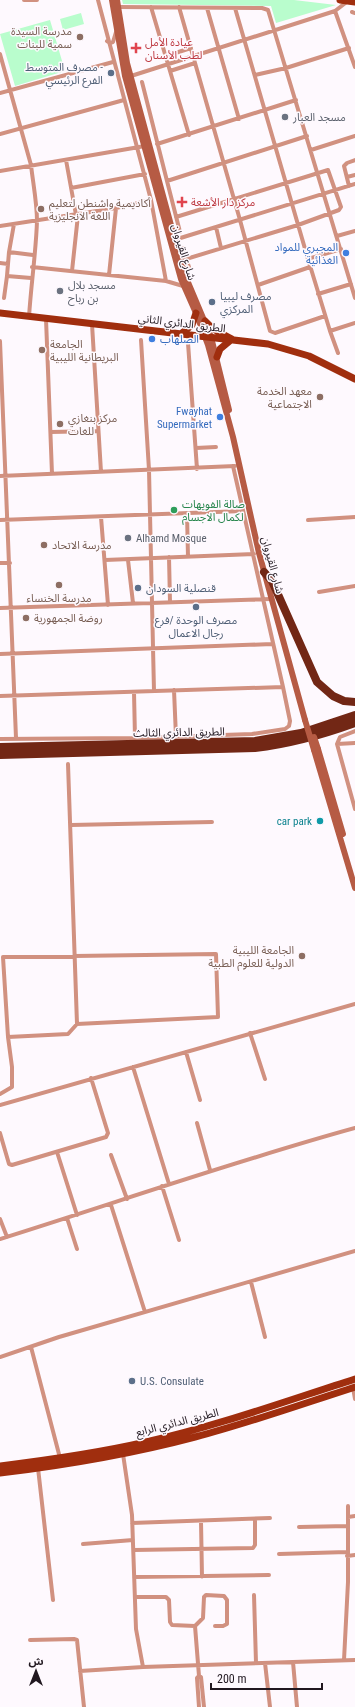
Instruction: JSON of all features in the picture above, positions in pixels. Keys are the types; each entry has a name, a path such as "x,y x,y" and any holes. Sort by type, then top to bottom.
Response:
{"highway":[{"path":"264,572 272,581 317,682 333,696 344,701 355,702"},
{"name":"الطريق الدائري الثالث","path":"0,747 255,741 301,733 355,715"},
{"name":"الطريق الدائري الثالث","path":"0,755 255,748 293,742 355,723"}],"main road":[{"name":"شارع القيروان","path":"112,0 125,76 147,146"},
{"name":"شارع القيروان","path":"117,0 125,53 183,286 217,357 232,425 236,466 256,554 264,572 293,674 293,681 307,720 355,874"},
{"path":"340,0 352,1"},
{"name":"شارع القيروان","path":"172,241 205,321 233,437"},
{"name":"الطريق الدائري الثاني","path":"0,313 268,344 294,350 323,362 355,379"},
{"path":"182,333 192,325 196,313"},
{"path":"205,321 213,329 232,340 220,349 217,357"},
{"name":"شارع القيروان","path":"316,749 355,888"},
{"name":"الطريق الدائري الرابع","path":"0,1466 60,1458 146,1442 179,1438 355,1379"},
{"name":"الطريق الدائري الرابع","path":"0,1473 123,1454 354,1388"}],"street":[{"path":"24,0 37,0"},
{"path":"98,0 107,40 145,174 166,281"},
{"path":"131,76 335,11 352,1"},
{"path":"118,7 267,8 275,29 355,298"},
{"path":"151,7 189,134"},
{"path":"179,7 214,127 270,331 275,333 324,316"},
{"path":"207,8 239,119"},
{"path":"235,8 324,316 338,353"},
{"path":"335,11 355,67"},
{"path":"111,53 117,30"},
{"path":"107,40 113,42"},
{"path":"166,56 190,48"},
{"path":"255,75 286,68 349,48"},
{"path":"0,54 2,65 22,128 31,165 37,220 31,278 29,317"},
{"path":"0,94 113,62"},
{"path":"170,71 196,63"},
{"path":"142,82 180,232"},
{"path":"0,134 124,100"},
{"path":"158,144 296,100"},
{"path":"167,181 307,136"},
{"path":"311,150 355,136"},
{"path":"0,171 147,146"},
{"path":"66,160 76,215 72,271"},
{"path":"349,186 344,164 355,160"},
{"path":"176,217 317,173 330,171 341,208 330,214 298,225 186,259"},
{"path":"71,188 145,174"},
{"path":"346,177 355,175"},
{"path":"172,241 355,184"},
{"path":"0,226 76,215 151,200"},
{"path":"109,275 116,208"},
{"path":"4,298 9,252 14,224"},
{"path":"216,227 221,248"},
{"path":"337,236 355,231"},
{"path":"183,248 189,267"},
{"path":"308,259 340,250"},
{"path":"9,252 33,255"},
{"path":"0,263 8,264"},
{"path":"32,267 166,281 183,286"},
{"path":"258,285 310,267"},
{"path":"7,276 31,278"},
{"path":"349,278 355,276"},
{"path":"318,294 351,284"},
{"path":"46,319 52,474"},
{"path":"330,331 355,323"},
{"path":"92,324 101,472"},
{"path":"141,340 149,470 154,691"},
{"path":"0,341 16,738"},
{"path":"188,343 197,468"},
{"path":"50,432 98,431"},
{"path":"196,448 216,447"},
{"path":"0,476 236,466 243,511 256,554 262,599 290,721 289,726 285,729 252,734 136,738 0,739"},
{"path":"0,520 243,511"},
{"path":"187,514 188,557"},
{"path":"101,517 108,604"},
{"path":"308,520 355,517"},
{"path":"105,560 256,554"},
{"path":"169,558 170,602"},
{"path":"128,560 132,603"},
{"path":"0,563 10,563"},
{"path":"319,592 355,586"},
{"path":"0,608 271,599"},
{"path":"0,654 152,647 272,644"},
{"path":"0,696 283,687"},
{"path":"174,690 176,737"},
{"path":"134,692 136,738"},
{"path":"355,731 340,737 337,744 355,809"},
{"path":"337,744 355,743"},
{"path":"8,1037 68,1034 77,1024 68,764"},
{"path":"350,790 355,790"},
{"path":"71,825 212,822"},
{"path":"0,1094 12,1087 12,1067 8,1037 3,957 216,954 218,1017 77,1024"},
{"path":"0,1105 355,1004"},
{"path":"250,1033 265,1079"},
{"path":"186,1052 200,1100"},
{"path":"133,1067 170,1184"},
{"path":"0,1133 10,1165 108,1136 91,1078"},
{"path":"197,1123 210,1170"},
{"path":"0,1239 110,1205 210,1170 355,1128"},
{"path":"57,1152 77,1215"},
{"path":"111,1156 126,1199"},
{"path":"162,1186 179,1240"},
{"path":"110,1205 145,1312"},
{"path":"0,1218 7,1237"},
{"path":"68,1218 78,1249"},
{"path":"0,1356 355,1250"},
{"path":"250,1282 265,1337"},
{"path":"31,1346 60,1458"},
{"path":"354,1388 355,1399"},
{"path":"123,1454 132,1523 136,1629 143,1667"},
{"path":"38,1468 53,1600"},
{"path":"344,1660 348,1582 348,1506"},
{"path":"348,1517 355,1516"},
{"path":"132,1523 270,1518"},
{"path":"134,1550 253,1548 255,1545 254,1519"},
{"path":"202,1520 202,1576"},
{"path":"299,1527 348,1526"},
{"path":"83,1544 133,1540"},
{"path":"279,1554 355,1555"},
{"path":"134,1577 269,1574"},
{"path":"135,1597 166,1597 169,1600 170,1622 172,1625 195,1626 203,1618 204,1597 206,1595 224,1596 227,1600 227,1624 223,1626 215,1626"},
{"path":"254,1595 256,1663"},
{"path":"195,1626 199,1676 197,1678 204,1707"},
{"path":"30,1640 76,1639 78,1642 84,1707"},
{"path":"80,1671 143,1667 355,1660"},
{"path":"293,1662 297,1707"},
{"path":"265,1663 270,1707"},
{"path":"199,1707 200,1693"}],"green space":[{"path":"122,0 294,0 336,5 276,23 271,6 123,4"},
{"path":"81,13 84,24 63,30 60,19"},
{"path":"50,20 65,71 15,86 0,34"}],"place":[{"name":"مدرسة السيدة سمية للبنات","path":"80,37"},
{"name":"عيادة الأمل لطب الأسنان","path":"136,48"},
{"name":"مصرف المتوسط - الفرع الرئيسي","path":"111,73"},
{"name":"مسجد العبار","path":"285,117"},
{"name":"مركز دار الأشعة","path":"182,202"},
{"name":"أكاديمية واشنطن لتعليم اللغة الانجليزية","path":"41,209"},
{"name":"المجبري للمواد الغذائية","path":"346,253"},
{"name":"مسجد بلال بن رباح","path":"60,291"},
{"name":"مصرف ليبيا المركزي","path":"212,302"},
{"name":"الصلهاب","path":"152,339"},
{"name":"الجامعة البريطانية الليبية","path":"42,350"},
{"name":"معهد الخدمة الاجتماعية","path":"320,397"},
{"name":"Fwayhat Supermarket","path":"220,417"},
{"name":"مركز بنغازي للغات","path":"60,424"},
{"name":"صالة الفويهات لكمال الاجسام","path":"174,510"},
{"name":"Alhamd Mosque","path":"128,538"},
{"name":"مدرسة الاتحاد","path":"44,545"},
{"name":"مدرسة الخنساء","path":"59,585"},
{"name":"قنصلية السودان","path":"138,588"},
{"name":"مصرف الوحدة /فرع رجال الاعمال","path":"196,607"},
{"name":"روضة الجمهورية","path":"26,618"},
{"name":"car park","path":"320,821"},
{"name":"الجامعة الليبية الدولية للعلوم الطبية","path":"302,956"},
{"name":"U.S. Consulate","path":"132,1381"}]}
